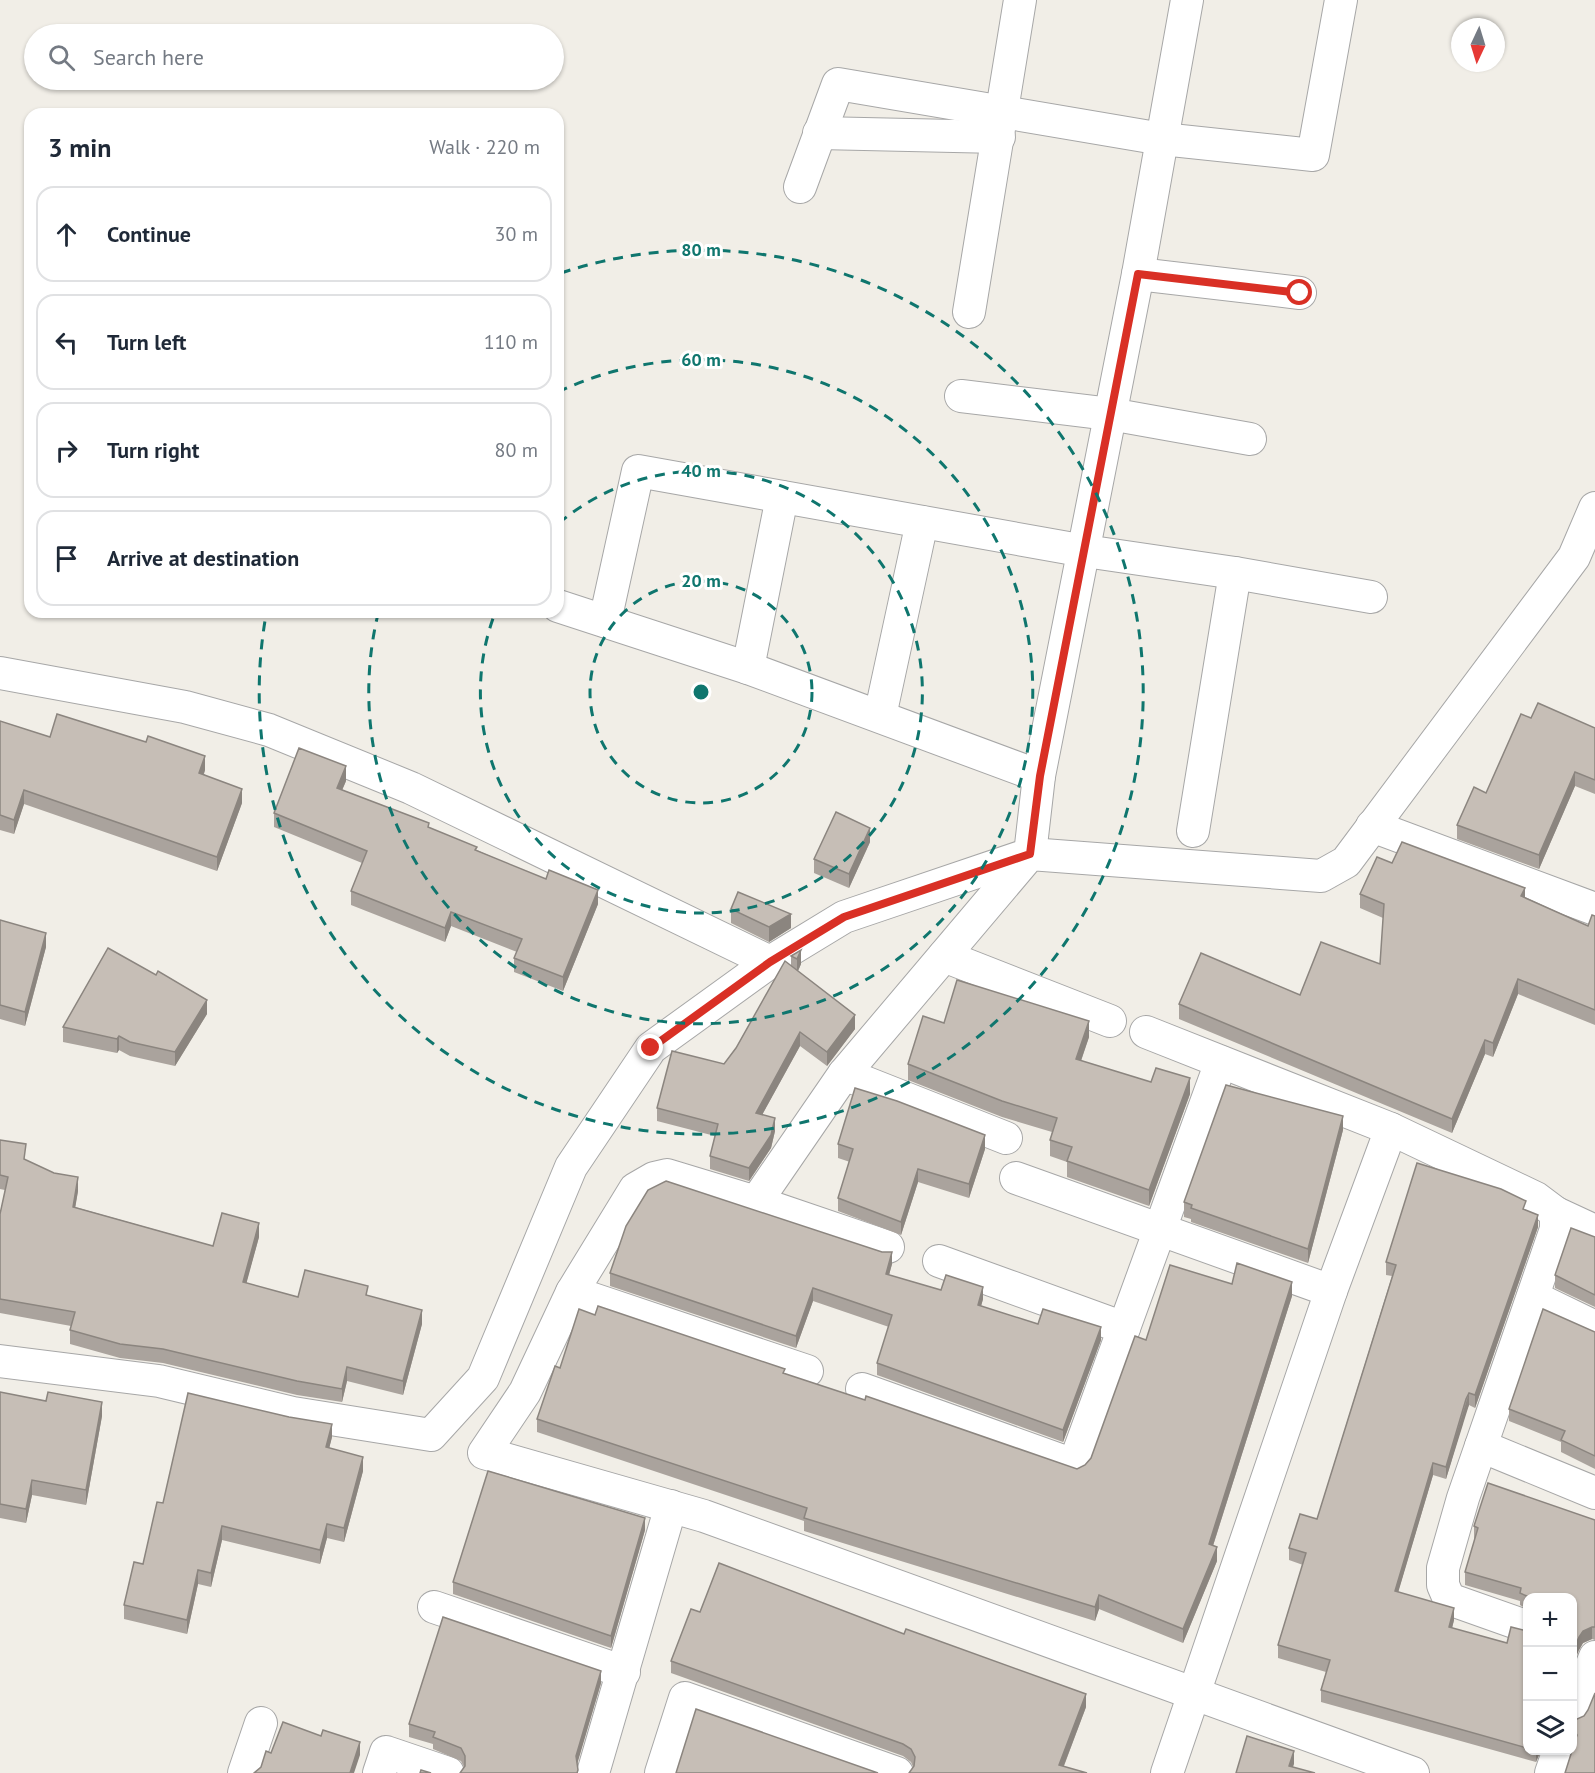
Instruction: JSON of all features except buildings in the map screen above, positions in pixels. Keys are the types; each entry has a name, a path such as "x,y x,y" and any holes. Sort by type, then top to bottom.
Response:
{"street":[{"path":"969,312 1020,0"},
{"path":"756,1202 844,1074 1030,854 1040,776 1138,274 1187,0"},
{"path":"819,133 1001,124 1313,156 1341,0"},
{"path":"800,187 838,84 1001,124"},
{"path":"1138,274 1300,293"},
{"path":"961,396 1110,414 1250,439"},
{"path":"605,621 638,471 1085,551 1234,573 1371,597"},
{"path":"748,668 782,497"},
{"path":"0,1361 159,1381 293,1413 431,1435 483,1378 571,1167 651,1048 770,962 844,917 1030,854 1321,876 1346,862 1574,557 1595,508"},
{"path":"880,716 922,522"},
{"path":"1193,831 1234,573"},
{"path":"564,608 748,668 1040,776"},
{"path":"0,673 185,707 269,730 411,788 770,962"},
{"path":"1372,825 1595,909"},
{"path":"944,956 1110,1021"},
{"path":"1146,1032 1391,1129 1536,1198 1556,1213 1595,1231"},
{"path":"862,1389 1074,1465 1221,1062"},
{"path":"844,1074 1006,1138"},
{"path":"1167,1773 1332,1291 1391,1129"},
{"path":"888,1247 683,1178 668,1175 654,1178 635,1189 572,1292 525,1392 484,1453 704,1516 1192,1695 1413,1773"},
{"path":"1016,1178 1332,1291"},
{"path":"1523,1626 1449,1599 1443,1585 1443,1568 1481,1446 1556,1229 1556,1213"},
{"path":"939,1261 1124,1328"},
{"path":"572,1292 807,1371"},
{"path":"1533,1297 1595,1327"},
{"path":"1481,1446 1595,1493"},
{"path":"592,1773 671,1506"},
{"path":"434,1607 624,1671"},
{"path":"1577,1644 1595,1650"},
{"path":"1577,1703 1595,1658"},
{"path":"661,1773 685,1698 897,1773"},
{"path":"244,1773 261,1723"},
{"path":"379,1773 386,1752 448,1773"},
{"path":"1551,1773 1557,1755"}],"route":[{"path":"651,1048 770,962 844,917 1030,854 1040,776 1138,274 1300,293"}]}
